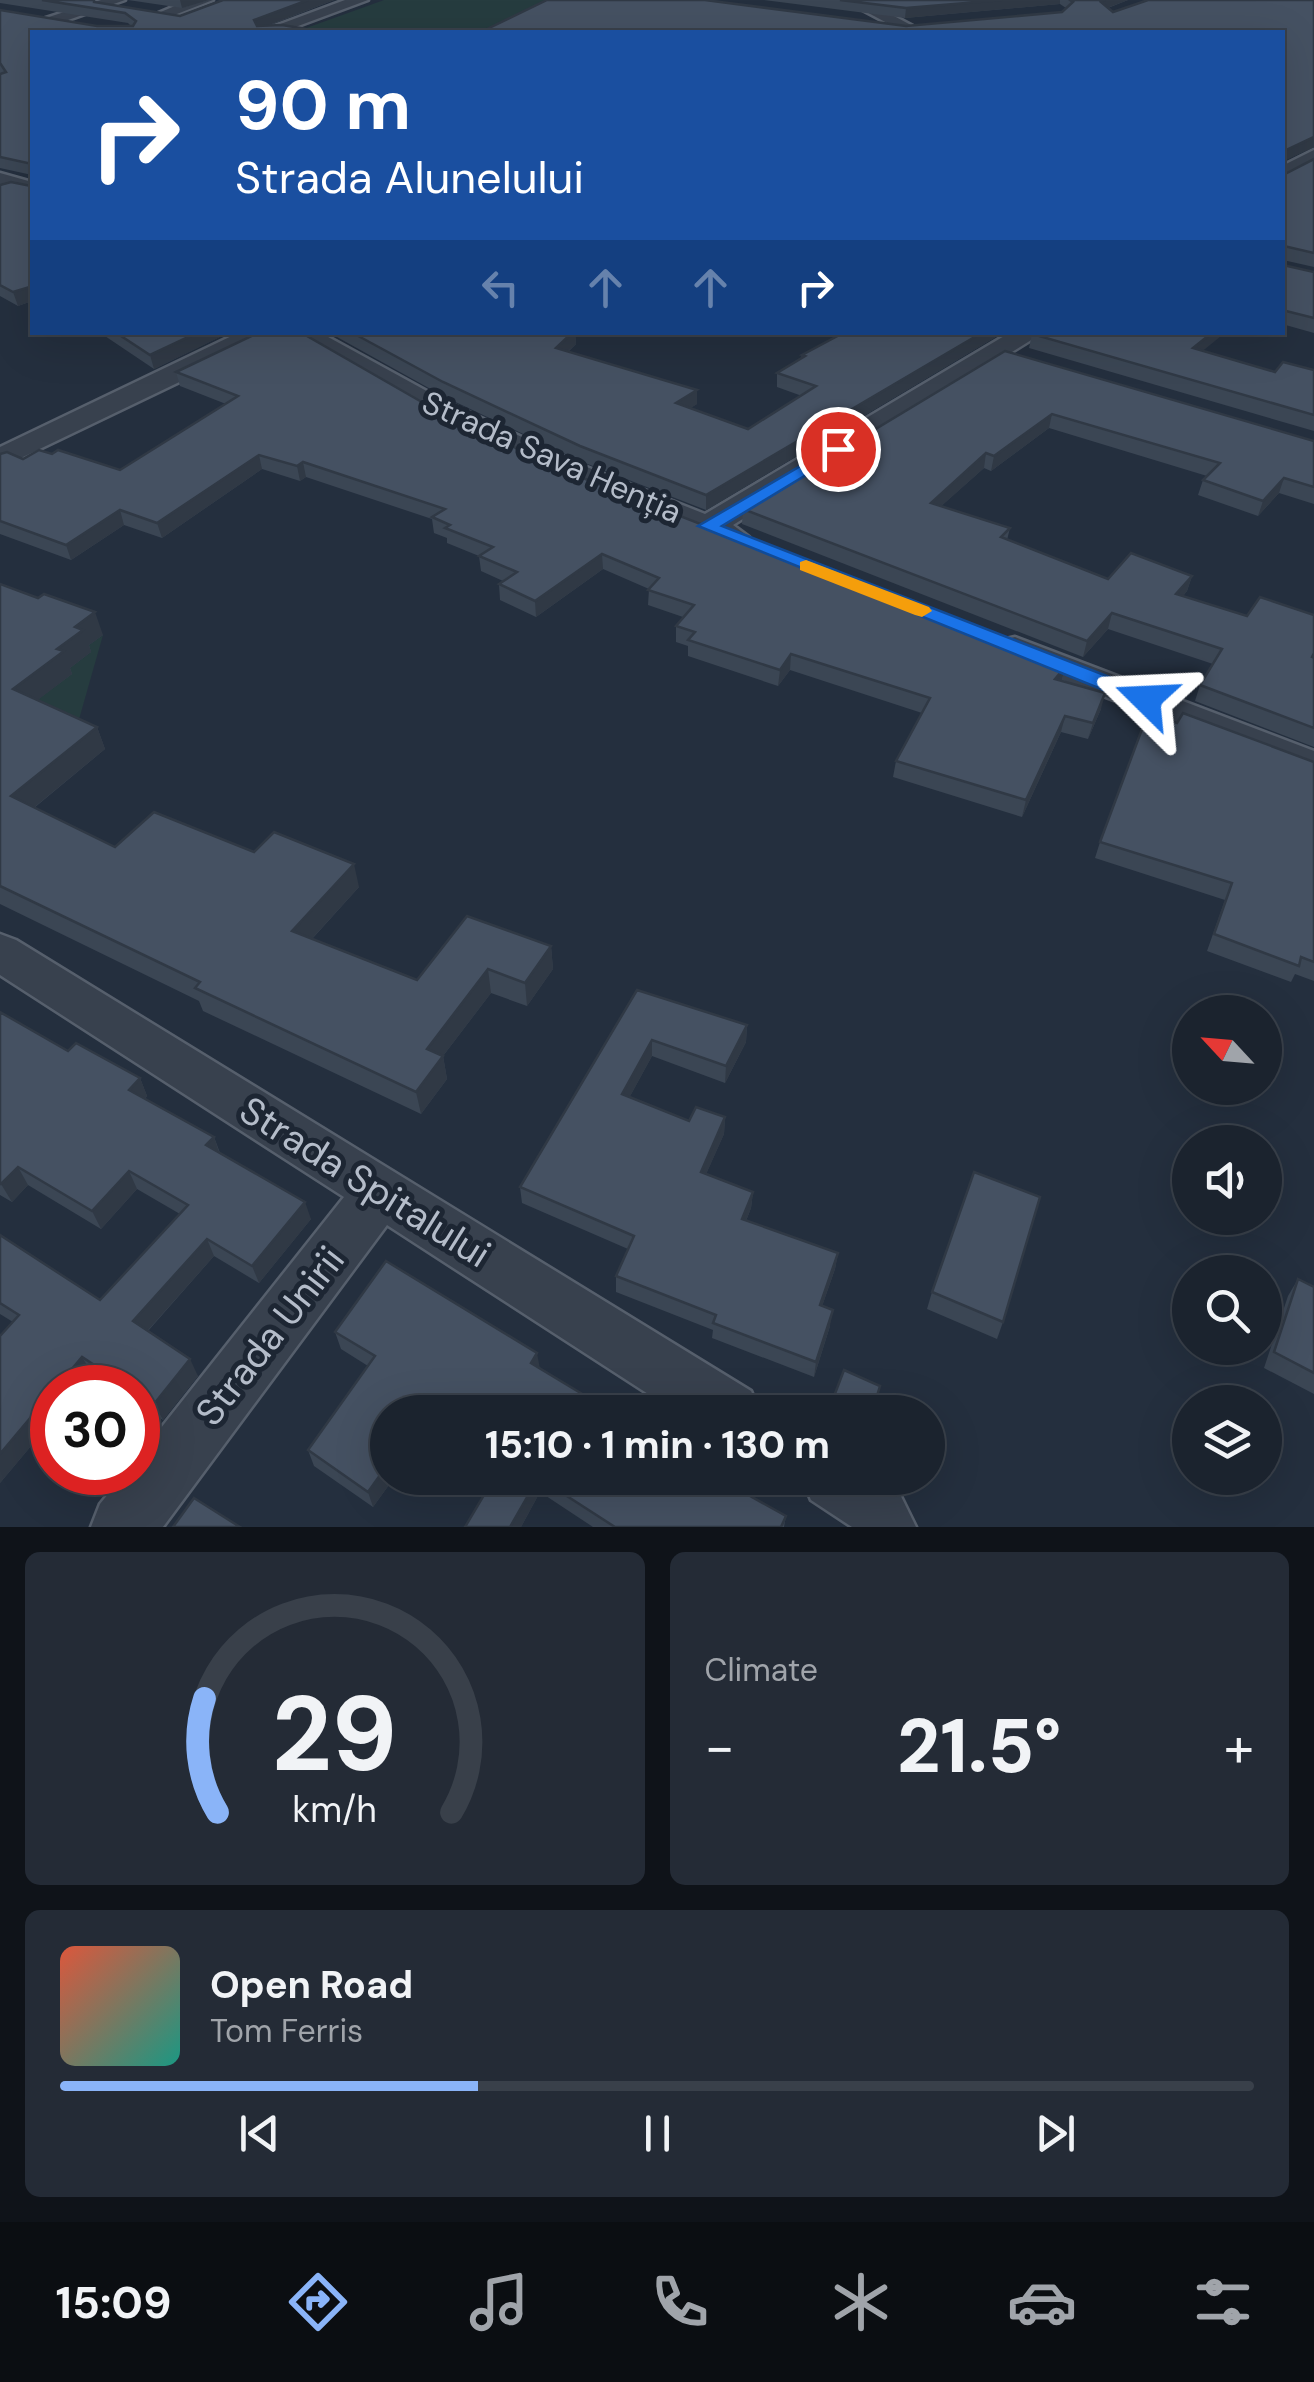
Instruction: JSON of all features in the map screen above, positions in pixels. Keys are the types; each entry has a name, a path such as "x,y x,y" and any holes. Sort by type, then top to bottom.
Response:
{"street":[{"path":"0,39 55,20 204,0"},
{"path":"274,30 360,0"},
{"path":"852,0 910,30"},
{"path":"132,8 189,16 227,3"},
{"path":"16,14 99,28"},
{"path":"848,20 910,30 941,24"},
{"path":"1285,174 1314,156"},
{"path":"3,182 30,189"},
{"path":"0,459 256,335"},
{"name":"Strada Sava Henția","path":"303,335 517,447 762,548"},
{"path":"707,526 1026,335"},
{"path":"1000,352 1038,362"},
{"path":"981,634 1314,766"},
{"name":"Strada Spitalului","path":"0,952 703,1395"},
{"name":"Strada Unirii","path":"122,1527 380,1192"},
{"path":"862,1495 873,1502 884,1527"}],"green space":[{"path":"384,0 565,0 501,30 301,30"},
{"path":"103,635 74,737 0,703 65,671 90,653 83,649"}],"building":[{"path":"42,0 94,0 180,16 223,0 308,0 254,20 257,26 313,30 30,30 30,164 0,157 0,74 6,72 0,63 0,10 97,26 133,26 136,21 125,13"},
{"path":"547,0 705,0 906,26 1062,12 1073,2 1070,0 1105,0 1101,2 1113,12 1148,0 1314,0 1314,137 1285,151 1285,30 485,30"},
{"path":"840,0 1002,0 906,8"},
{"path":"1314,159 1314,253 1285,246 1285,172"},
{"path":"11,182 30,186 30,287 13,292 0,285 0,185"},
{"path":"1285,265 1314,272 1314,318 1285,311"},
{"path":"120,335 193,335 150,355"},
{"path":"254,335 305,335 420,401 555,467 1065,667 1055,679 1105,693 1093,723 1065,716 1026,800 896,761 930,698 791,654 780,670 688,640 695,632 676,626 694,605 648,590 659,578 602,554 535,601 499,584 517,572 479,556 493,547 445,528 450,525 432,517 445,509 303,462 297,466 259,455 157,523 120,510 66,545 0,521 0,454 7,452 23,459 39,450 52,454 58,450 120,470 238,396 176,372"},
{"path":"357,335 570,335 556,348 697,390 676,403 748,429 816,386 777,373 839,335 978,335 706,495 580,446 443,382"},
{"path":"1035,335 1209,335 1193,348 1275,372 1283,362 1314,370 1314,415"},
{"path":"1005,351 1314,441 1314,487 1284,478 1263,501 1203,480 1220,463 1052,414 994,456 986,453 931,503 1010,528 1001,537 1108,579 1131,553 1192,576 1176,594 1247,616 1260,597 1314,615 1314,728 1200,685 1222,649 1112,613 1087,641 743,509"},
{"path":"0,584 95,612 75,627 83,630 57,649 64,651 13,689 97,727 11,796 115,847 154,812 254,852 274,832 354,864 292,931 417,980 467,916 551,946 525,983 488,969 427,1049 443,1056 416,1092 195,988 200,982 0,886"},
{"path":"1148,713 1177,723 1183,713 1314,762 1314,962 1301,957 1299,966 1214,934 1232,883 1100,842"},
{"path":"637,990 747,1025 726,1066 652,1040 622,1094 689,1121 696,1107 725,1117 701,1172 753,1192 742,1219 838,1253 820,1305 833,1310 816,1362 713,1323 716,1315 616,1276 634,1236 520,1187"},
{"path":"0,1012 68,1051 76,1043 140,1078 129,1090 214,1137 206,1145 305,1202 252,1266 207,1239 133,1321 190,1359 160,1396 160,1365 94,1365 82,1357 75,1365 30,1365 30,1418 0,1454 0,1336 19,1315 0,1303 0,1235 100,1300 188,1205 129,1171 92,1211 18,1167 0,1183"},
{"path":"974,1172 1040,1197 1003,1322 932,1292"},
{"path":"386,1261 537,1353 531,1363 584,1395 370,1395 368,1492 308,1450 375,1356 335,1332"},
{"path":"1298,1279 1314,1287 1314,1373 1282,1356 1282,1328"},
{"path":"844,1370 880,1386 877,1395 834,1395"},
{"path":"484,1495 528,1495 510,1527 465,1527"},
{"path":"565,1495 748,1495 786,1516 781,1527 615,1527"},
{"path":"194,1498 240,1527 173,1527"}],"slow traffic":[{"path":"806,566 922,611"}],"route":[{"path":"838,449 707,526 1146,699"}]}
